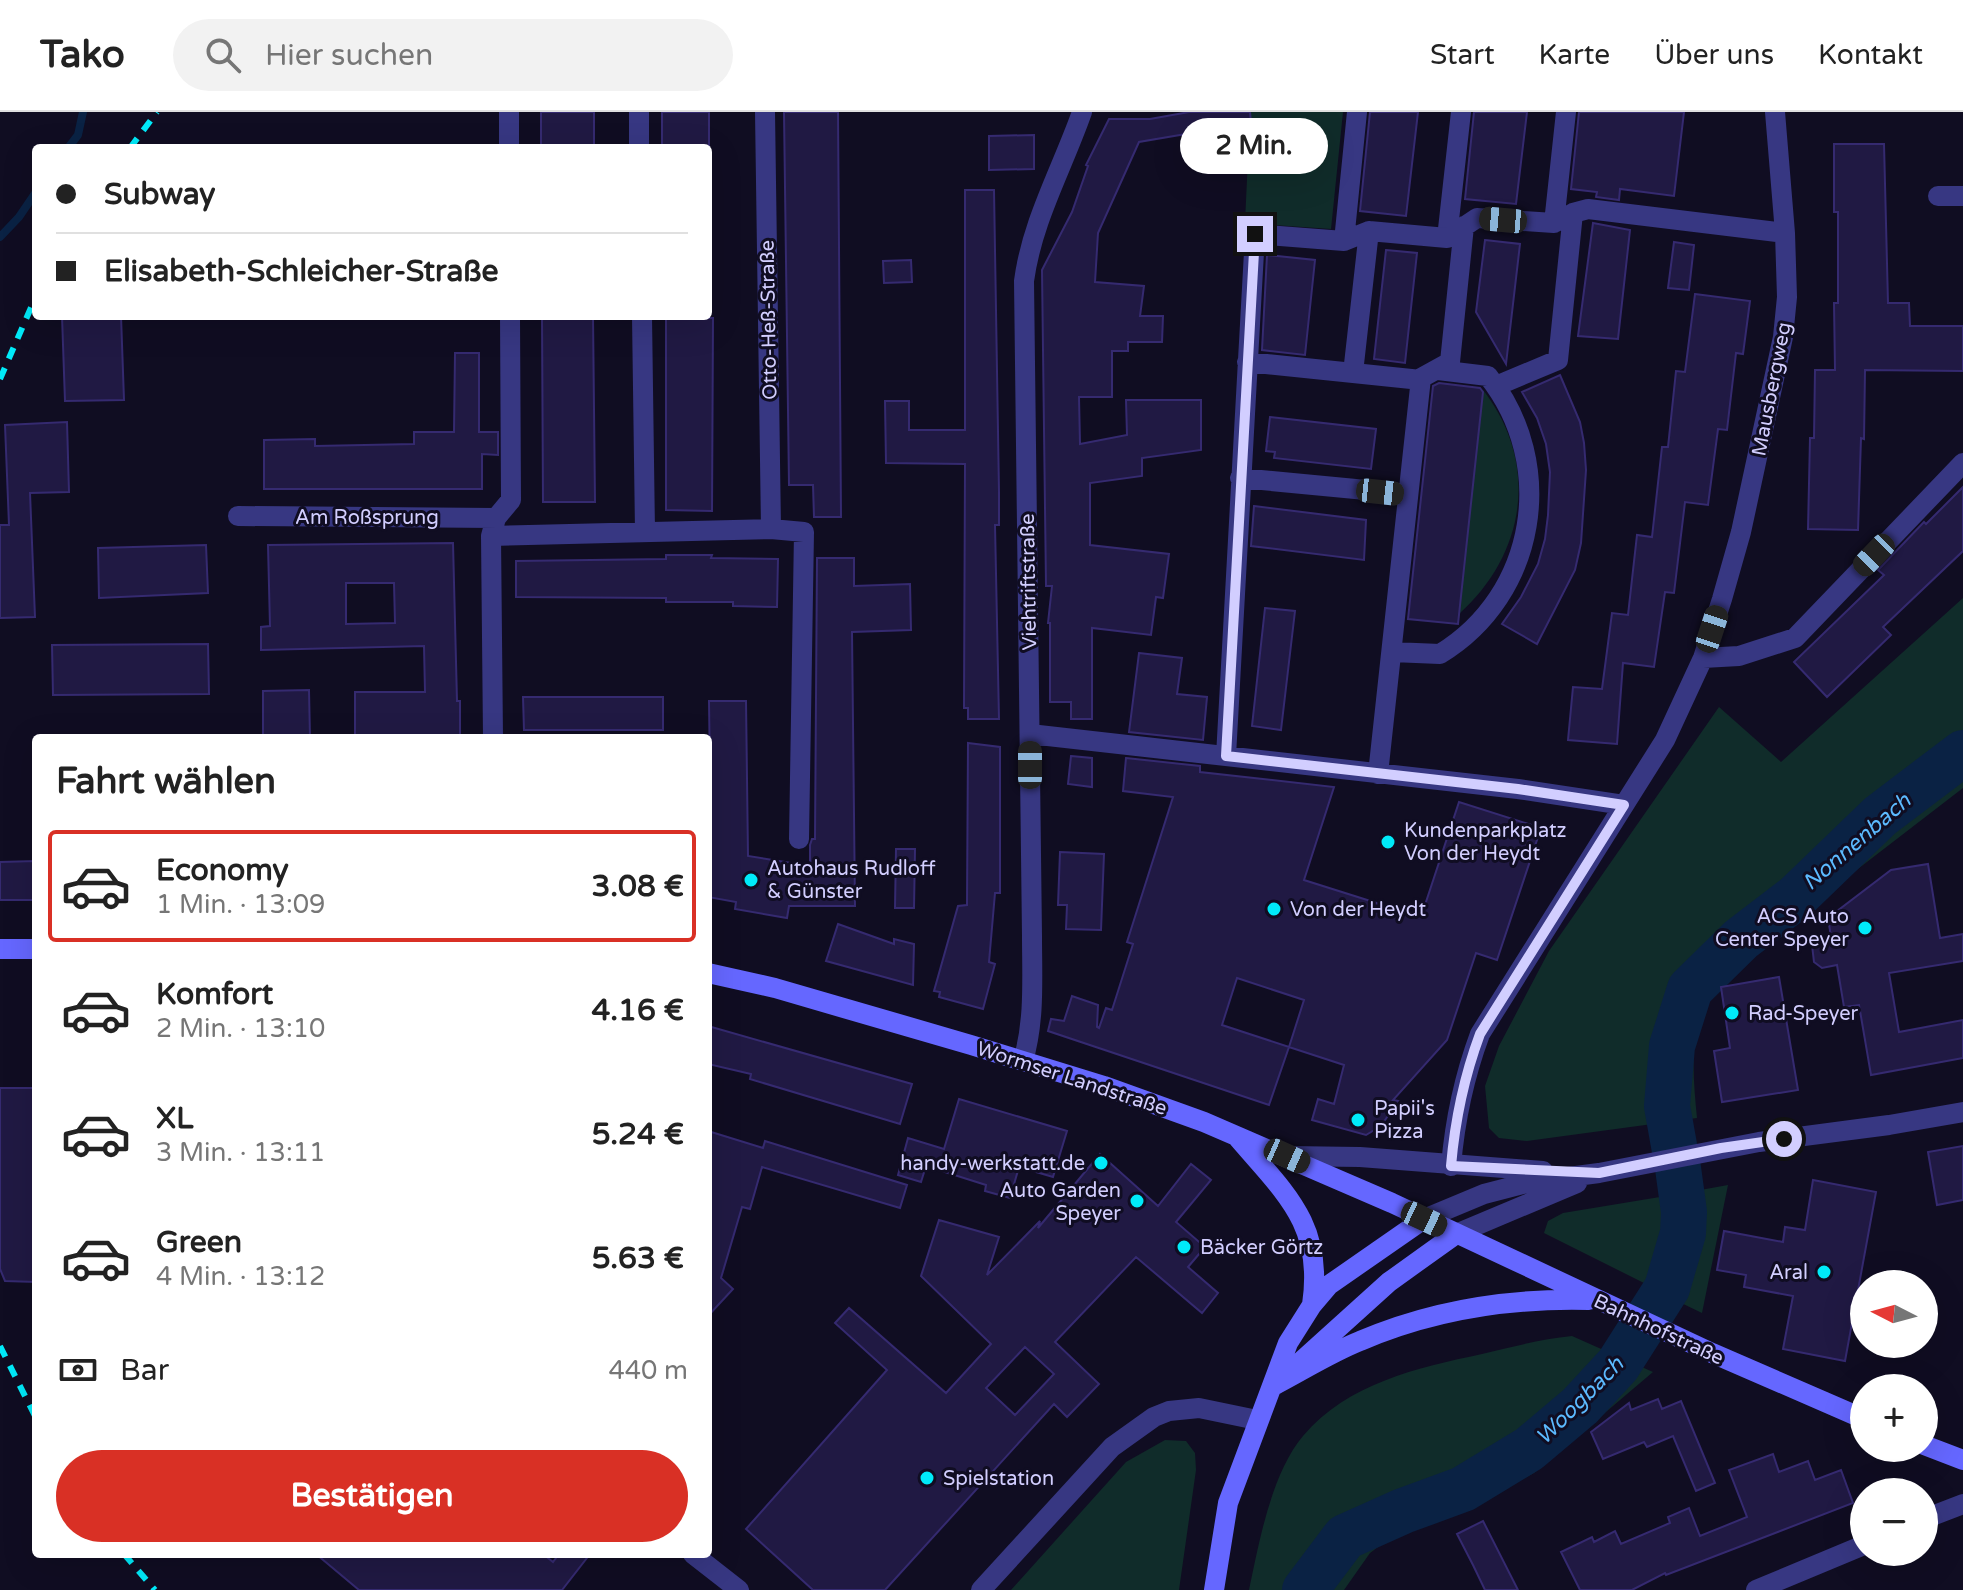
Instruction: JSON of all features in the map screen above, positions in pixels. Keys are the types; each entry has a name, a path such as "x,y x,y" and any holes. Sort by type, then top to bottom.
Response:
{"main road":[{"path":"0,949 32,949"},
{"name":"Wormser Landstraße","path":"712,974 775,988 1104,1086 1287,1156 1456,1234"},
{"path":"1236,1135 1291,1200 1308,1231 1314,1254 1312,1305"},
{"path":"1214,1590 1228,1503 1288,1343 1312,1305 1339,1278 1424,1219"},
{"path":"1273,1386 1389,1282 1456,1234"},
{"name":"Bahnhofstraße","path":"1456,1234 1682,1340 1850,1413"},
{"path":"1273,1386 1359,1341 1422,1319 1497,1304 1553,1299 1597,1301"},
{"path":"1938,1450 1963,1460"}],"street":[{"path":"509,112 509,144"},
{"path":"639,112 639,144"},
{"name":"Otto-Heß-Straße","path":"765,112 771,529"},
{"name":"Viehtriftstraße","path":"1023,1061 1032,1011 1024,281 1028,251 1040,215 1082,112"},
{"path":"1344,241 1357,112"},
{"path":"1378,774 1408,494 1436,371 1455,232 1461,112"},
{"path":"1554,223 1566,112"},
{"name":"Mausbergweg","path":"1451,1166 1463,1085 1480,1034 1665,740 1703,658 1741,532 1778,367 1787,297 1775,112"},
{"path":"1938,196 1963,196"},
{"path":"1226,756 1255,234 1344,241 1369,231 1455,232 1477,218 1554,223 1588,209 1785,233"},
{"path":"1496,386 1558,360 1573,213"},
{"path":"1353,373 1369,231"},
{"path":"493,734 493,527 511,500 510,320"},
{"path":"642,320 645,532"},
{"path":"1247,362 1353,373 1436,371 1488,376 1512,413 1527,460 1530,512 1513,575 1490,611 1459,641 1440,654 1392,652"},
{"path":"1703,658 1739,656 1795,638 1963,463"},
{"path":"1240,478 1408,494"},
{"name":"Am Roßsprung","path":"238,516 493,527"},
{"path":"493,527 645,532 771,529 804,532 799,839"},
{"path":"1030,734 1518,789 1624,805"},
{"path":"1424,1219 1484,1194 1530,1182 1963,1112"},
{"path":"1287,1156 1360,1157 1451,1166 1599,1173"},
{"path":"1456,1234 1599,1173"},
{"path":"981,1590 1112,1447 1154,1417 1169,1411 1199,1408 1257,1420"},
{"path":"1938,1514 1963,1504"},
{"path":"1756,1590 1850,1551"},
{"path":"698,1558 739,1590"}],"green space":[{"path":"1250,112 1343,112 1331,229 1245,223"},
{"path":"1483,390 1501,418 1513,447 1518,477 1518,507 1511,536 1499,564 1482,590 1459,614"},
{"path":"1963,598 1963,788 1728,969 1713,984 1695,1034 1697,1118 1527,1141 1499,1138 1489,1128 1485,1086 1499,1046 1549,951 1719,707 1781,762"},
{"path":"1728,1185 1702,1313 1675,1300 1694,1233 1695,1191"},
{"path":"1672,1195 1670,1243 1656,1289 1544,1233 1548,1221 1563,1213"},
{"path":"1572,1336 1653,1372 1534,1473 1495,1494 1402,1529 1370,1553 1344,1590 1249,1590 1268,1510 1282,1469 1303,1436 1321,1418 1362,1390 1409,1372"},
{"path":"1165,1440 1186,1441 1195,1453 1196,1470 1179,1590 1011,1590 1126,1462"}],"building":[{"path":"541,112 594,112 594,144 541,144"},
{"path":"662,112 709,112 709,144 662,144"},
{"path":"784,112 838,112 841,517 814,517 813,485 789,485"},
{"path":"1189,112 1250,112 1251,123 1139,142 1098,233 1095,282 1144,286 1140,316 1163,316 1162,342 1128,342 1128,351 1112,351 1112,397 1079,397 1080,444 1127,435 1126,400 1201,400 1201,450 1142,458 1142,476 1090,483 1090,545 1169,554 1163,598 1156,597 1151,635 1092,628 1092,719 1071,719 1071,702 1050,702 1048,623 1052,586 1046,586 1042,270 1072,212 1086,165 1109,119 1150,119"},
{"path":"1370,112 1418,112 1406,216 1360,211"},
{"path":"1474,112 1527,112 1516,204 1465,199"},
{"path":"1579,112 1684,112 1674,196 1620,189 1619,200 1596,197 1597,192 1571,189"},
{"path":"1034,135 1034,169 989,170 989,136"},
{"path":"1834,144 1884,144 1888,303 1909,303 1910,326 1963,326 1963,371 1865,370 1858,530 1808,529 1815,370 1835,370 1838,212 1834,212"},
{"path":"965,190 994,190 999,719 968,719 968,708 964,708 965,464 886,463 885,401 909,401 909,430 965,430"},
{"path":"1593,223 1630,230 1618,339 1578,336"},
{"path":"1485,240 1520,244 1506,364 1476,312"},
{"path":"1674,242 1694,245 1689,290 1668,288"},
{"path":"1386,250 1417,253 1405,363 1374,359"},
{"path":"1267,255 1315,260 1305,355 1262,350"},
{"path":"911,260 912,282 884,283 883,261"},
{"path":"1695,294 1750,301 1743,354 1736,353 1727,430 1718,429 1708,505 1685,502 1674,593 1665,592 1654,667 1623,663 1617,744 1568,740 1573,687 1602,689 1612,613 1628,615 1637,535 1652,537 1662,447 1668,447 1676,371 1685,372"},
{"path":"713,318 712,511 666,510 666,320"},
{"path":"62,320 121,320 124,400 65,401"},
{"path":"542,320 593,320 595,502 543,502"},
{"path":"455,353 479,353 479,432 498,432 498,455 482,454 482,489 264,489 264,440 315,439 315,446 414,444 414,432 454,432"},
{"path":"1560,375 1580,422 1584,443 1586,470 1581,543 1575,570 1537,644 1502,624 1521,597 1538,564 1548,515 1550,472 1546,444 1537,418 1522,392"},
{"path":"1439,383 1480,388 1483,392 1458,624 1408,619 1433,386"},
{"path":"1270,417 1376,429 1371,469 1274,458 1275,452 1266,451"},
{"path":"67,422 69,492 30,493 35,617 0,618 0,525 9,525 5,425"},
{"path":"1963,487 1963,551 1883,627 1891,635 1827,697 1794,662 1884,575 1878,570"},
{"path":"1254,506 1366,520 1364,560 1251,546"},
{"path":"453,543 460,734 355,734 355,692 425,692 424,646 261,650 261,627 270,626 268,545","holes":["346,583 394,583 395,623 346,624"]},
{"path":"206,545 208,593 99,598 98,548"},
{"path":"666,555 778,559 777,607 733,606 733,602 666,602 666,598 516,597 516,561 666,559"},
{"path":"817,558 854,558 854,586 910,584 911,630 852,632 855,906 789,906 787,918 735,909 736,902 712,898 712,734 709,734 709,701 746,701 748,856 810,866 810,845 815,839"},
{"path":"1265,608 1295,611 1281,730 1252,726"},
{"path":"208,644 209,694 53,695 52,645"},
{"path":"1139,653 1182,658 1177,694 1207,697 1203,740 1129,732"},
{"path":"309,690 310,734 263,734 263,691"},
{"path":"523,697 663,697 663,730 524,730"},
{"path":"968,743 1000,747 1000,893 995,893 989,962 995,964 983,1009 939,997 940,992 934,991 958,906 967,905"},
{"path":"1071,756 1092,758 1092,787 1068,784"},
{"path":"1126,758 1200,766 1200,772 1334,787 1304,880 1421,917 1459,802 1541,828 1497,960 1476,953 1447,1040 1393,1100 1398,1101 1381,1126 1366,1135 1312,1120 1318,1099 1334,1104 1344,1065 1289,1047 1269,1105 1048,1031 1051,1019 1064,1021 1072,996 1098,1005 1099,1028 1106,1008 1112,1010 1133,944 1127,942 1173,797 1123,791","holes":["1237,978 1304,1000 1289,1047 1222,1025"]},
{"path":"896,849 915,849 914,908 895,908"},
{"path":"1060,852 1104,854 1101,930 1066,929 1067,905 1058,905"},
{"path":"32,861 32,900 0,900 0,862"},
{"path":"1928,864 1940,938 1963,934 1963,961 1889,973 1899,1032 1963,1020 1963,1058 1871,1075 1859,1005 1844,1007 1837,965 1822,968 1814,962 1812,945 1831,937 1828,918 1891,870"},
{"path":"838,924 894,944 894,939 914,944 913,985 826,961"},
{"path":"1779,977 1798,1090 1722,1102 1714,1051 1730,1048 1721,987"},
{"path":"712,1027 912,1084 900,1124 750,1079 751,1074 712,1065"},
{"path":"0,1088 32,1088 32,1282 5,1281 0,1269"},
{"path":"959,1099 1067,1131 1053,1177 1019,1167 1010,1198 985,1191 986,1185 926,1166 921,1182 898,1175 908,1138 944,1149"},
{"path":"712,1132 763,1148 765,1141 907,1185 900,1208 762,1167 750,1209 742,1207 721,1278 733,1289 712,1312"},
{"path":"1963,1146 1963,1200 1937,1205 1928,1152"},
{"path":"1100,1154 1158,1206 1191,1164 1211,1180 1176,1222 1205,1247 1188,1267 1218,1293 1202,1313 1136,1257 1055,1342 1099,1384 1067,1417 1054,1404 885,1590 813,1590 746,1529 887,1370 835,1323 849,1308 946,1393 991,1344 921,1276 939,1220 999,1237 987,1275 1040,1221 1038,1228","holes":["1025,1347 1054,1374 1015,1415 986,1388"]},
{"path":"1813,1180 1876,1192 1862,1270 1850,1270 1850,1334 1845,1361 1783,1349 1793,1296 1744,1287 1746,1275 1717,1270 1724,1231 1783,1242 1785,1227 1805,1230"},
{"path":"1658,1399 1662,1409 1681,1401 1715,1483 1696,1491 1673,1436 1647,1447 1644,1442 1603,1459 1591,1432 1629,1403 1631,1410"},
{"path":"1773,1454 1779,1472 1808,1461 1815,1480 1841,1470 1850,1504 1665,1573 1632,1590 1580,1590 1561,1552 1592,1537 1594,1542 1615,1531 1621,1544 1670,1523 1668,1517 1689,1508 1700,1536 1747,1517 1729,1470"},
{"path":"1483,1521 1518,1590 1485,1590 1457,1534"},
{"path":"321,1558 548,1558 553,1562 556,1558 587,1558 562,1590 359,1590"}],"waterway":[{"path":"71,144 78,135 83,112"},
{"path":"0,237 32,198"},
{"name":"Woogbach","path":"1305,1590 1345,1537 1463,1489 1529,1449 1580,1406 1618,1365 1667,1288 1683,1233 1684,1212 1667,1106 1672,1046 1690,989 1741,939 1796,897 1880,816 1963,753"}],"railway":[{"path":"133,144 157,112"},
{"path":"0,379 32,305"},
{"path":"0,1346 32,1410"},
{"path":"127,1558 155,1590"}],"place":[{"name":"Kundenparkplatz Von der Heydt","path":"1388,842"},
{"name":"Autohaus Rudloff & Günster","path":"751,880"},
{"name":"Von der Heydt","path":"1274,909"},
{"name":"ACS Auto Center Speyer","path":"1865,928"},
{"name":"Rad-Speyer","path":"1732,1013"},
{"name":"Papii's Pizza","path":"1358,1120"},
{"name":"handy-werkstatt.de","path":"1101,1163"},
{"name":"Auto Garden Speyer","path":"1137,1201"},
{"name":"Bäcker Görtz","path":"1184,1247"},
{"name":"Aral","path":"1824,1272"},
{"name":"Spielstation","path":"927,1478"}],"route":[{"path":"1255,234 1226,756 1518,789 1624,805 1480,1034 1466,1071 1451,1166 1599,1173 1721,1148 1784,1139"}],"water label":[{"name":"Nonnenbach","path":"1856,841"}]}
